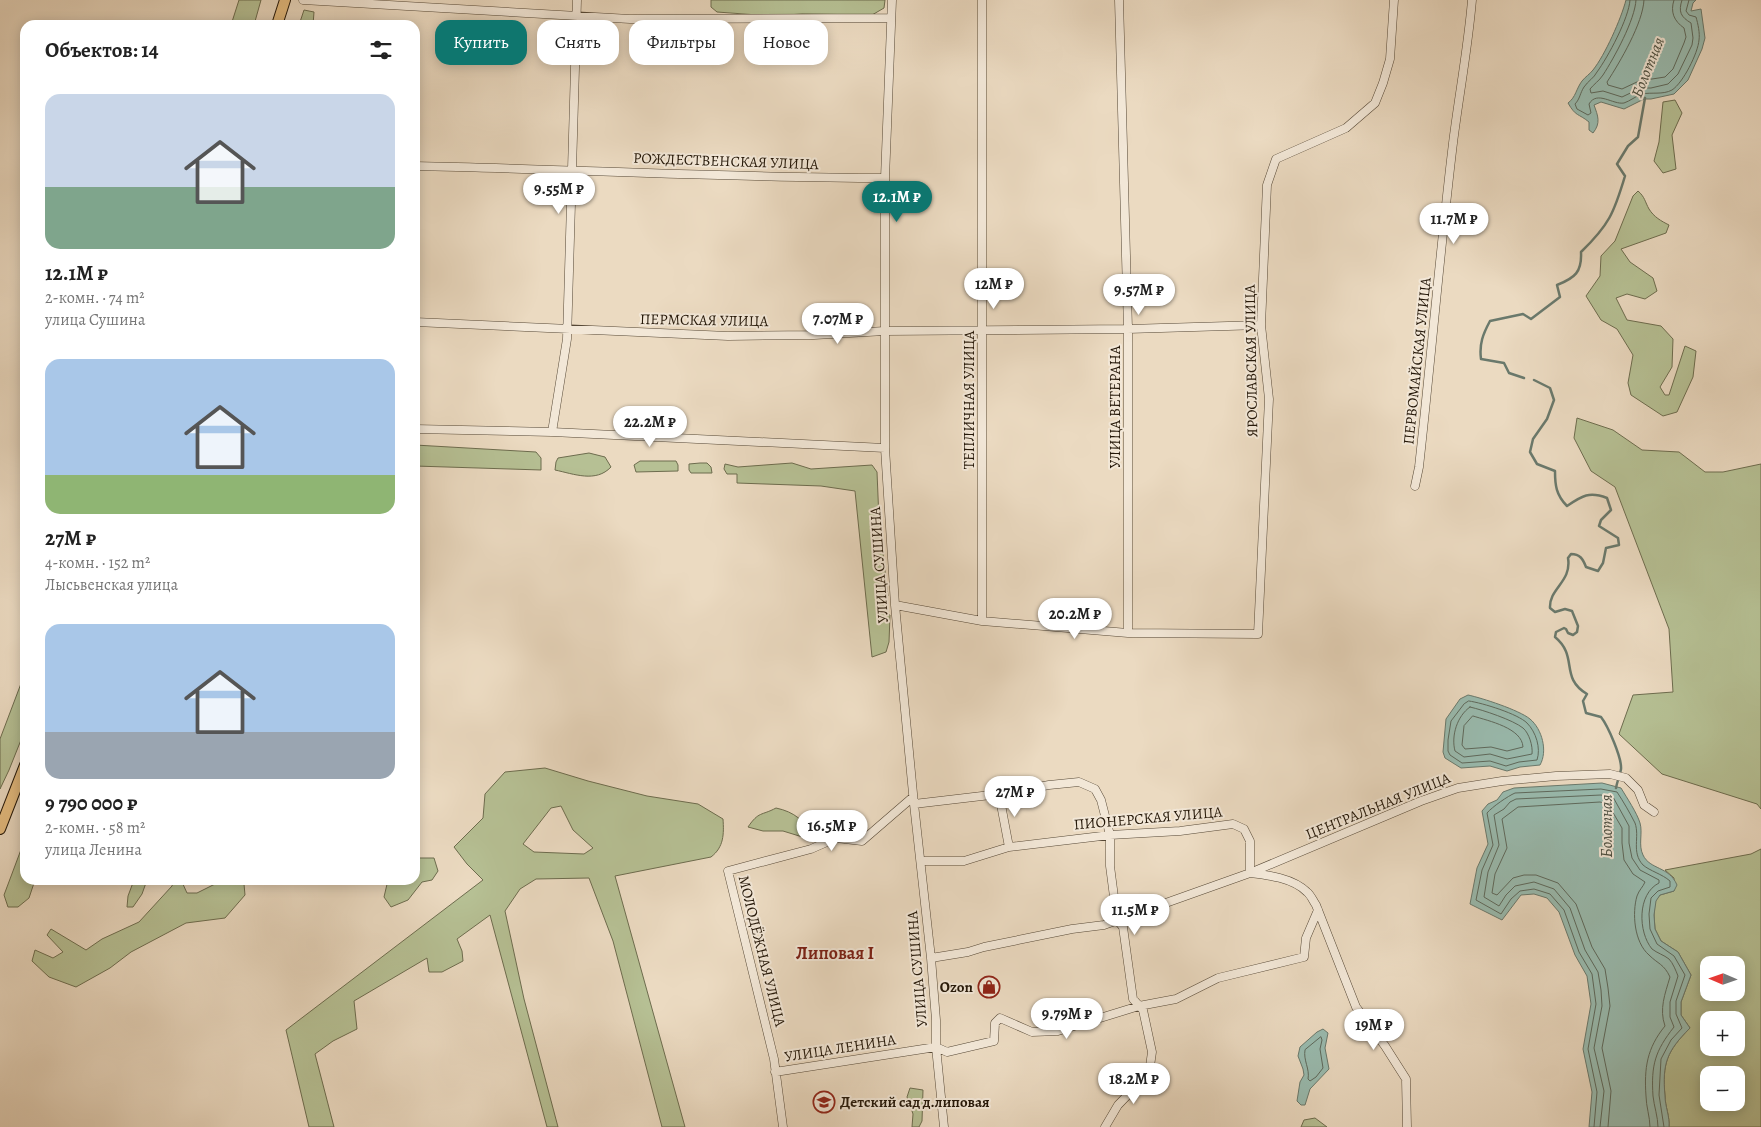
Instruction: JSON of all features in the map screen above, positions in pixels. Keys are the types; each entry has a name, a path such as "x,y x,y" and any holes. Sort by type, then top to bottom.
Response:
{"main road":[{"path":"279,20 285,0"},
{"path":"0,829 20,778"}],"street":[{"path":"303,0 575,17 724,19 798,17 891,18"},
{"path":"552,432 567,329 577,0"},
{"name":"УЛИЦА СУШИНА","path":"892,0 885,178 885,448 895,605 913,800 931,958 936,1020 936,1047 944,1127"},
{"name":"ТЕПЛИЧНАЯ УЛИЦА","path":"982,0 982,621"},
{"name":"УЛИЦА ВЕТЕРАНА","path":"1119,0 1128,329 1128,633"},
{"name":"ЯРОСЛАВСКАЯ УЛИЦА","path":"1128,633 1258,634 1269,398 1261,325 1267,185 1276,159 1346,128 1375,103 1390,59 1394,0"},
{"name":"ПЕРВОМАЙСКАЯ УЛИЦА","path":"1415,486 1419,468 1435,324 1453,142 1468,44 1472,0"},
{"name":"РОЖДЕСТВЕНСКАЯ УЛИЦА","path":"420,166 571,169 772,178 885,178"},
{"name":"ПЕРМСКАЯ УЛИЦА","path":"420,322 728,336 814,335 885,331 1128,329 1261,325"},
{"path":"420,428 552,432 885,448"},
{"path":"895,605 982,621 1128,633"},
{"name":"ЦЕНТРАЛЬНАЯ УЛИЦА","path":"931,958 968,952 1072,929 1104,925 1250,873 1402,809 1458,788 1502,781 1610,774 1626,778 1638,790 1644,805 1654,812"},
{"path":"913,800 999,794 1079,782 1095,789 1101,800 1110,835 1110,866 1116,920 1123,927 1133,999 1143,1010 1152,1052 1149,1072 1118,1106 1105,1127"},
{"path":"999,794 1009,846"},
{"name":"МОЛОДЁЖНАЯ УЛИЦА","path":"783,1127 774,1059 728,871 811,849 836,838 862,841 913,800"},
{"name":"ПИОНЕРСКАЯ УЛИЦА","path":"920,862 964,861 1009,846 1110,835 1180,832 1233,824 1244,829 1250,841 1250,873"},
{"name":"ЦЕНТРАЛЬНАЯ УЛИЦА","path":"1250,873 1268,875 1291,882 1307,892 1318,910 1356,1007 1406,1080 1407,1127"},
{"name":"УЛИЦА ЛЕНИНА","path":"775,1072 936,1047 947,1052 994,1041 995,1023 1000,1018 1032,1032 1058,1031 1139,1006 1176,999 1218,978 1304,957 1306,938 1318,910"}],"green space":[{"path":"239,0 261,0 255,20 233,20"},
{"path":"711,0 885,0 884,8 872,15 802,14 771,16 717,12 711,7"},
{"path":"304,10 314,12 313,20 301,20"},
{"path":"1675,100 1682,113 1672,135 1676,169 1663,173 1654,161 1659,142 1663,102"},
{"path":"1638,191 1644,197 1653,214 1669,225 1666,233 1621,249 1630,262 1653,278 1657,291 1645,299 1627,294 1616,298 1627,320 1661,326 1673,339 1672,367 1660,387 1665,395 1669,395 1685,346 1696,351 1693,377 1677,412 1663,416 1631,395 1628,383 1633,355 1617,329 1601,320 1586,296 1600,276 1601,256 1615,241 1633,196"},
{"path":"1577,418 1613,430 1642,450 1679,452 1705,472 1723,472 1761,464 1761,809 1757,804 1662,774 1619,734 1633,695 1673,692 1669,629 1615,487 1591,471 1574,438"},
{"path":"420,445 536,452 541,458 541,470 420,466"},
{"path":"589,453 605,457 611,467 599,475 592,476 555,470 558,458"},
{"path":"640,461 676,461 678,471 636,472 634,465"},
{"path":"707,463 711,467 712,473 691,473 689,464"},
{"path":"792,463 811,469 872,465 877,472 879,520 888,596 882,600 884,610 890,615 889,642 886,652 872,657 855,491 821,486 737,483 737,474 727,474 724,469 725,464 738,467"},
{"path":"20,686 20,742 0,789 0,739"},
{"path":"545,768 647,796 698,804 723,819 721,845 711,857 615,876 685,1127 662,1127 613,941 589,878 536,879 520,889 505,911 524,999 558,1127 547,1127 490,915 457,939 462,951 463,961 442,972 429,972 427,958 354,1001 357,1029 333,1041 315,1054 334,1127 309,1127 286,1030 483,880 454,847 483,818 485,794 505,772","holes":["561,806 573,830 593,848 584,854 534,852 523,844 551,808"]},
{"path":"776,808 789,812 799,818 815,837 809,839 783,831 763,831 748,827 758,816"},
{"path":"1761,849 1761,1127 1669,1127 1664,1075 1671,1051 1690,1028 1681,1015 1681,1002 1691,975 1678,952 1661,941 1655,929 1655,901 1660,895 1674,891 1674,878 1665,870 1751,854"},
{"path":"20,852 20,885 33,885 29,898 18,907 8,907 4,895"},
{"path":"420,858 434,858 438,871 432,880 422,882 420,885"},
{"path":"132,885 145,885 142,894 133,907 127,907 128,896"},
{"path":"183,885 187,893 197,893 213,885 244,885 245,895 225,918 186,923 131,952 110,968 76,987 49,977 32,961 35,950 53,958 63,952 47,935 51,929 86,950 102,939 139,922 172,886"},
{"path":"387,885 420,885 408,900 391,907 384,897"},
{"path":"910,1088 923,1090 922,1121 919,1127 912,1127 913,1114 907,1097"},
{"path":"1315,1118 1327,1127 1301,1127 1304,1120"}],"water":[{"path":"1626,0 1696,0 1691,11 1701,9 1705,38 1688,80 1674,94 1644,99 1624,109 1601,102 1594,105 1598,116 1598,123 1593,133 1589,130 1589,122 1575,113 1568,103 1573,98 1582,81 1593,70 1603,55 1617,27"},
{"path":"1468,695 1509,708 1530,719 1541,734 1544,747 1540,765 1520,767 1507,771 1490,766 1461,768 1445,758 1443,752 1446,719 1460,699"},
{"path":"1602,783 1621,788 1640,823 1643,855 1650,863 1669,874 1677,885 1674,891 1660,895 1656,901 1654,915 1655,929 1661,941 1678,952 1691,975 1681,1002 1681,1015 1690,1028 1671,1051 1664,1075 1669,1127 1589,1127 1592,1092 1583,1049 1591,1004 1587,976 1575,955 1559,912 1547,898 1534,894 1521,895 1502,920 1470,904 1477,868 1488,844 1482,811 1488,804 1497,800 1503,792 1514,788"},
{"path":"1323,1029 1328,1033 1325,1048 1329,1069 1310,1089 1305,1105 1301,1105 1297,1101 1300,1082 1304,1075 1298,1056 1300,1047"}],"waterway":[{"name":"Болотная","path":"1524,378 1509,373 1504,363 1481,359 1481,344 1485,330 1490,321 1523,314 1531,319 1560,297 1557,285 1573,277 1579,269 1581,252 1598,234 1614,209 1625,176 1617,164 1628,146 1638,137 1645,98"},
{"name":"Болотная","path":"1534,380 1550,388 1554,400 1547,419 1533,439 1530,452 1537,464 1555,471 1557,490 1560,498 1567,506 1590,495 1607,498 1611,510 1601,520 1599,526 1618,538 1619,545 1606,548 1603,563 1598,571 1586,567 1581,557 1571,554 1568,558 1567,573 1553,595 1550,608 1555,612 1565,609 1572,611 1578,626 1577,632 1573,635 1564,628 1556,632 1555,637 1562,644 1566,652 1574,681 1587,694 1583,701 1586,713 1601,717 1614,742 1621,764 1616,788"}],"place":[{"name":"Ozon","path":"989,987"},
{"name":"Детский сад д.липовая","path":"824,1102"}],"district":[{"name":"Липовая I","path":"835,953"}]}
